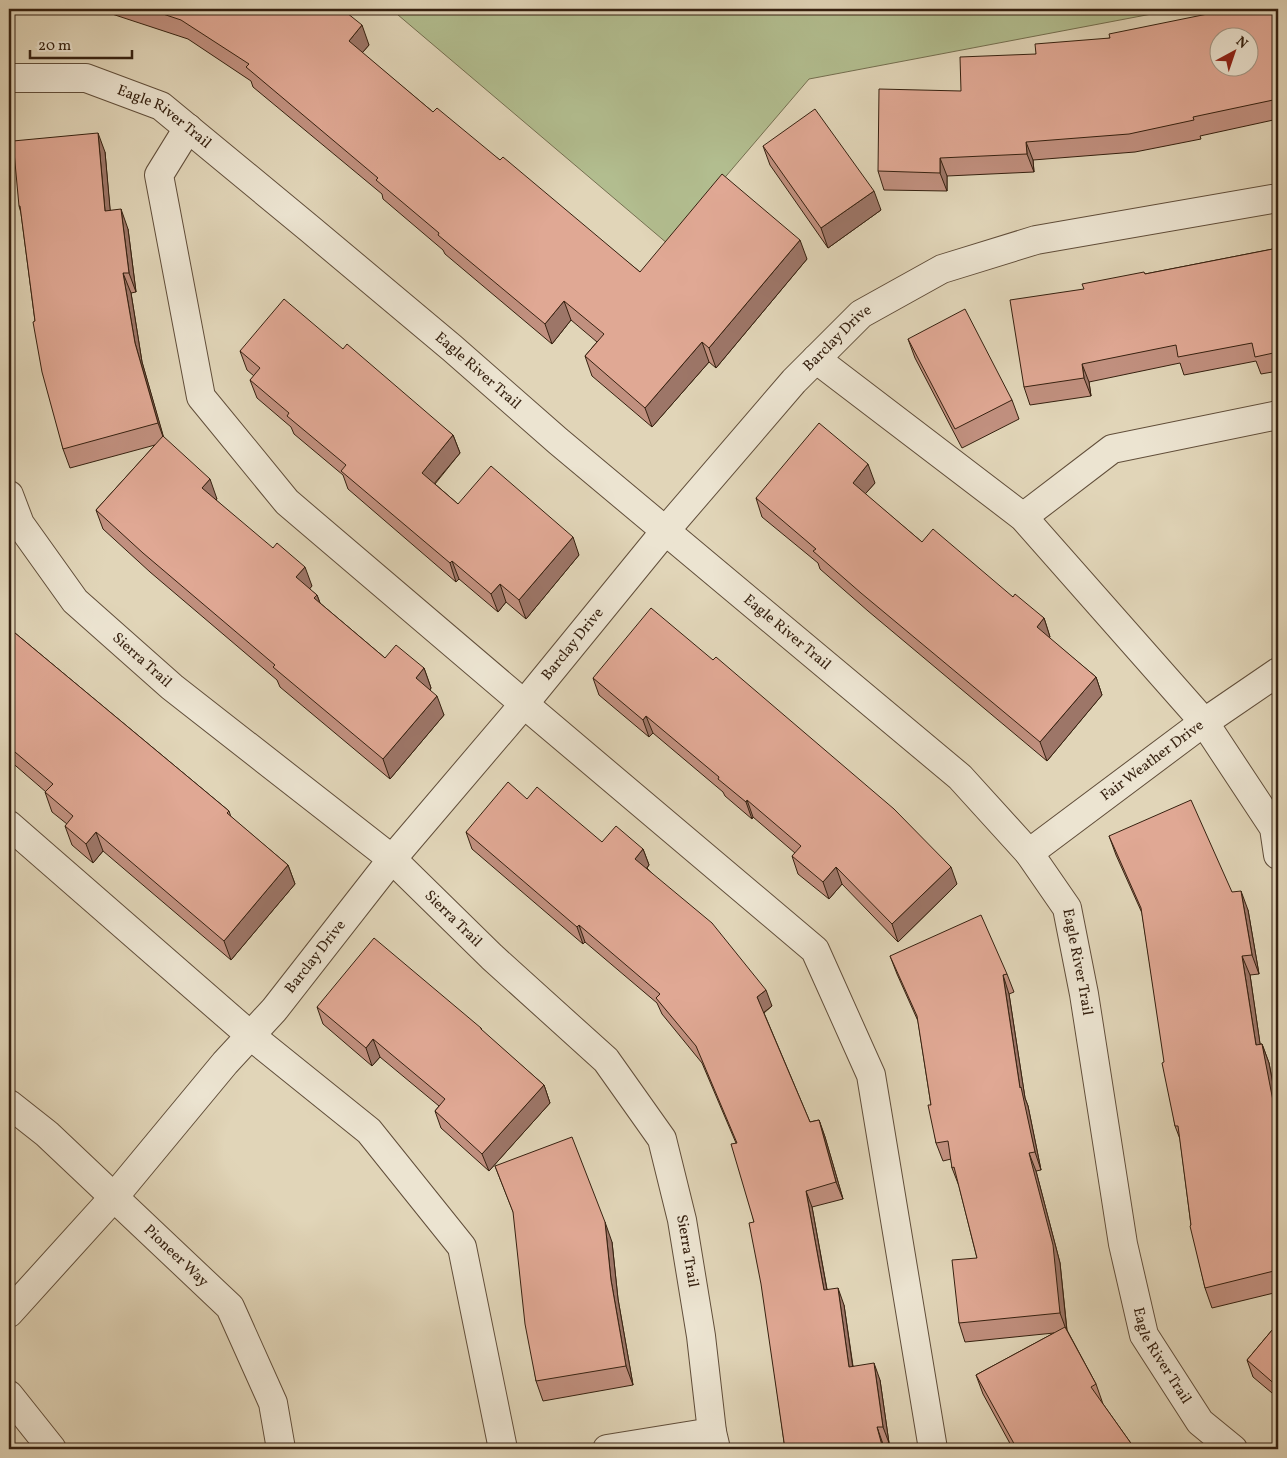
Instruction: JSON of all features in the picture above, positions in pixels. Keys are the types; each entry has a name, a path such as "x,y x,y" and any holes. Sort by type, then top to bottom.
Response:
{"street":[{"name":"Eagle River Trail","path":"9,78 86,78 160,106 452,348 558,441 960,777 1029,854 1067,908 1084,994 1123,1244 1144,1335 1200,1422 1232,1449"},
{"path":"188,128 159,174 201,397 287,502 815,950 870,1075 933,1449"},
{"name":"Barclay Drive","path":"9,1313 114,1197 225,1064 274,1010 392,860 524,704 666,530 794,381 861,314 942,269 1036,240 1278,198"},
{"path":"816,359 1023,517 1204,722 1274,828 1278,855"},
{"path":"1023,517 1112,449 1278,415"},
{"name":"Sierra Trail","path":"9,496 20,524 76,601 172,686 392,860 492,957 606,1060 662,1139 682,1220 701,1336 714,1441"},
{"name":"Fair Weather Drive","path":"1029,854 1204,722 1278,672"},
{"path":"9,825 251,1036 369,1131 462,1247 503,1449"},
{"name":"Pioneer Way","path":"9,1104 47,1134 230,1307 273,1403 281,1449"},
{"path":"9,1395 52,1449"},
{"path":"607,1449 714,1441"}],"green space":[{"path":"391,9 1178,9 809,79 668,244"}],"building":[{"path":"148,9 342,9 362,25 349,41 433,112 437,108 500,160 503,157 640,272 722,174 800,240 709,348 702,342 645,408 585,356 604,334 564,301 545,324 438,235 439,233 376,180 378,178 246,67 249,64 181,20"},
{"path":"1232,9 1278,9 1278,99 1193,117 1194,120 1129,134 1026,142 1027,154 940,158 940,173 878,171 879,89 961,91 960,57 1036,54 1035,44 1110,38 1109,34"},
{"path":"815,109 874,191 821,228 763,146"},
{"path":"98,133 105,211 121,209 129,273 123,273 135,343 158,423 63,449 42,372 33,322 35,321 19,206 13,141"},
{"path":"1278,248 1278,352 1255,357 1252,343 1178,357 1176,345 1082,364 1084,378 1024,387 1010,300 1084,289 1082,284 1144,272 1145,274"},
{"path":"284,299 343,349 347,344 453,435 422,473 458,504 491,466 573,537 519,600 500,584 491,594 452,561 450,563 341,471 346,465 287,416 289,413 250,380 260,368 240,351"},
{"path":"965,309 1012,400 955,429 908,339"},
{"path":"819,423 868,464 853,483 922,542 933,529 1013,597 1015,594 1044,618 1037,627 1096,677 1040,742 861,593 813,551 816,549 756,498"},
{"path":"163,436 210,479 202,488 273,548 277,543 305,567 296,577 317,595 314,598 385,658 396,645 424,668 416,678 437,696 383,759 273,667 275,665 143,553 96,510"},
{"path":"651,608 713,660 716,657 894,809 951,867 892,924 836,867 823,882 792,856 801,846 747,800 746,802 718,779 719,777 646,716 643,720 593,678"},
{"path":"9,628 229,811 227,813 288,865 224,941 96,832 86,844 65,826 73,816 45,792 53,784 9,747"},
{"path":"508,782 527,799 537,787 602,842 616,826 643,849 635,859 712,923 766,990 757,997 810,1122 819,1120 836,1182 806,1191 824,1290 838,1288 849,1367 874,1363 883,1427 877,1427 883,1449 785,1449 761,1284 749,1223 754,1222 731,1144 737,1143 696,1046 656,998 660,994 579,925 577,927 466,832"},
{"path":"1191,800 1232,892 1241,891 1252,955 1242,956 1256,1045 1262,1044 1278,1137 1278,1270 1205,1288 1190,1226 1178,1126 1175,1126 1162,1063 1164,1062 1141,908 1109,836"},
{"path":"981,915 1007,974 1003,975 1020,1088 1035,1152 1029,1153 1053,1245 1060,1313 959,1323 952,1260 977,1258 954,1167 952,1168 948,1141 936,1143 928,1105 931,1105 917,1016 890,956"},
{"path":"374,938 481,1028 544,1085 482,1154 435,1111 445,1099 373,1039 366,1048 317,1007"},
{"path":"572,1137 605,1222 611,1280 626,1366 536,1381 525,1324 513,1212 495,1166"},
{"path":"1278,1323 1278,1387 1247,1360"},
{"path":"1065,1327 1096,1384 1091,1387 1135,1449 1017,1449 976,1375"}]}
